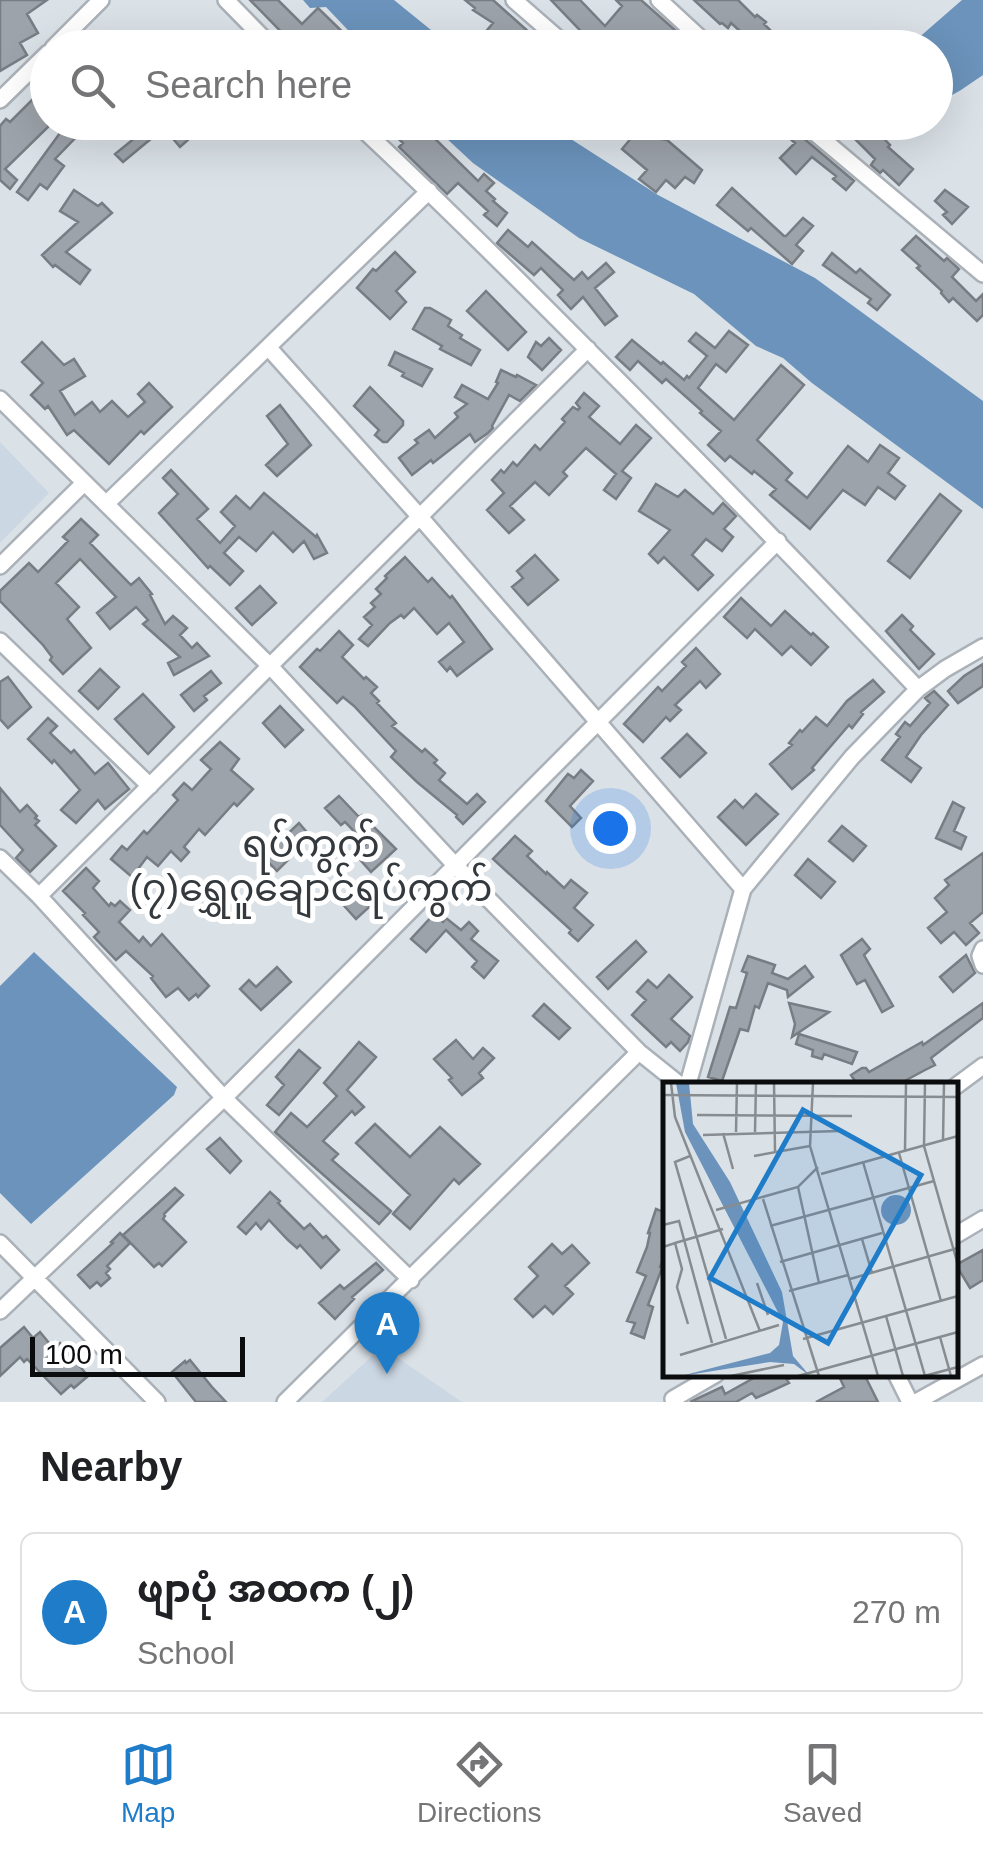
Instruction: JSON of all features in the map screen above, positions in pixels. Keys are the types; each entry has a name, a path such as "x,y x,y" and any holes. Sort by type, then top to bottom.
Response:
{"street":[{"path":"70,30 101,0"},
{"path":"226,0 256,30"},
{"path":"514,0 548,30"},
{"path":"659,0 690,30"},
{"path":"0,100 30,70"},
{"path":"375,140 778,541 918,690"},
{"path":"823,140 983,274"},
{"path":"106,504 430,191"},
{"path":"268,347 743,889"},
{"path":"38,896 588,349"},
{"path":"0,399 270,666 454,864 639,1052 677,1082"},
{"path":"0,566 84,484"},
{"path":"0,1311 224,1098 778,541"},
{"path":"0,640 150,786"},
{"path":"689,1082 743,889 852,757 918,690 983,647"},
{"path":"0,858 224,1098 411,1280"},
{"path":"983,949 983,965"},
{"path":"285,1402 639,1052"},
{"path":"958,1085 983,1066"},
{"path":"958,1234 983,1219"},
{"path":"0,1243 156,1402"},
{"path":"898,1377 913,1402 983,1365"},
{"path":"673,1399 711,1377"}],"shaded area":[{"path":"0,442 49,493 0,543"},
{"path":"382,1347 462,1402 322,1402"}],"water":[{"path":"303,0 394,0 431,30 348,30 326,7 310,8"},
{"path":"962,0 983,0 983,75 953,94 953,30 928,30"},
{"path":"448,140 572,140 658,195 815,278 983,401 983,509 783,358 756,346 694,294 579,238 473,163"},
{"path":"34,952 177,1087 174,1095 31,1224 0,1193 0,986"}],"building":[{"path":"0,0 47,0 27,14 36,30 30,30 30,37 20,43 27,55 0,71"},
{"path":"250,0 278,0 302,24 318,8 341,30 279,30"},
{"path":"465,0 493,0 527,30 487,30 493,23"},
{"path":"551,0 580,0 605,26 622,6 616,0 641,0 675,30 580,30"},
{"path":"694,0 738,0 766,22 770,30 739,30 731,23 728,28"},
{"path":"30,102 30,140 35,140 5,169 17,180 10,189 0,180 0,126 6,119 10,122"},
{"path":"55,140 73,140 55,159 64,166 47,189 40,184 28,200 17,192"},
{"path":"132,140 150,140 123,162 115,154"},
{"path":"400,140 436,140 478,181 484,174 494,183 486,191 507,213 497,226 484,215 488,211 458,183 447,194 399,147 403,143"},
{"path":"630,140 667,140 702,170 694,183 685,177 675,188 666,180 656,192 639,179 647,170 622,149"},
{"path":"792,140 806,140 854,181 846,190 833,179 836,176 812,157 796,174 780,158 795,143"},
{"path":"856,140 885,140 913,169 899,185 871,165 875,159"},
{"path":"732,188 784,236 803,218 813,226 796,245 803,251 792,264 717,205"},
{"path":"74,190 98,206 102,203 112,213 66,252 90,270 80,284 42,255 78,222 60,211"},
{"path":"945,190 968,207 952,224 943,215 947,212 935,201"},
{"path":"508,230 528,247 532,242 574,280 582,272 588,279 606,263 614,272 595,288 617,316 605,325 583,297 571,309 558,295 563,290 541,268 534,275 497,243"},
{"path":"916,236 959,269 952,277 976,301 983,294 983,315 977,321 953,298 949,302 902,250"},
{"path":"395,252 415,272 396,291 406,302 390,319 357,288"},
{"path":"832,253 856,273 860,269 890,295 877,310 868,303 871,299 823,265"},
{"path":"486,291 526,332 508,350 467,311"},
{"path":"425,308 451,320 448,326 480,350 471,365 413,329"},
{"path":"729,331 748,345 726,372 716,364 698,388 734,420 781,365 804,385 757,440 792,473 786,480 807,498 848,446 868,462 880,445 899,458 888,473 905,486 895,499 878,487 865,505 843,490 810,529 770,495 776,489 730,456 725,461 708,445 721,431 666,379 662,383 638,361 630,370 616,357 632,340 684,380 707,356 689,341 696,333 715,348"},
{"path":"549,338 561,350 542,370 528,357 536,342 541,346"},
{"path":"42,342 64,365 74,359 85,376 60,391 75,415 92,402 100,412 112,401 128,417 145,402 138,394 149,383 172,407 144,434 141,431 109,464 74,430 67,435 48,406 45,409 31,395 43,383 22,362"},
{"path":"395,352 432,369 422,386 389,365"},
{"path":"501,370 536,385 520,401 509,395 488,433 475,442 470,434 412,475 399,458 429,430 435,438 458,417 455,413 467,404 455,397 462,385 488,399"},
{"path":"370,387 403,421 387,442 375,435 379,430 354,406"},
{"path":"584,393 599,406 589,417 620,444 636,425 651,438 622,471 631,478 616,499 604,490 616,474 586,448 563,472 567,476 549,495 535,482 510,506 524,520 509,533 487,510 504,493 492,480 513,462 517,466 535,445 540,450 573,407 580,408 576,403"},
{"path":"280,405 311,445 277,476 266,465 288,444 267,416"},
{"path":"171,470 208,509 197,519 220,543 235,526 221,512 236,496 250,509 264,493 317,535 327,553 314,559 304,541 293,552 273,532 256,551 239,537 224,553 243,571 230,585 208,568 159,513 178,494 163,478"},
{"path":"656,484 678,497 685,490 713,514 723,503 736,516 724,529 733,537 722,551 706,539 692,555 713,575 698,590 664,557 658,563 649,554 670,530 639,511"},
{"path":"940,494 961,511 910,578 888,561"},
{"path":"81,519 98,535 90,543 131,585 139,578 152,594 165,624 173,616 187,628 180,635 192,648 197,643 209,656 174,675 168,663 180,657 143,624 148,620 136,607 110,629 97,613 116,597 80,559 56,583 79,607 67,619 91,648 63,674 43,645 0,601 0,591 29,563 38,572 68,541 63,537"},
{"path":"535,555 558,580 528,605 512,587 523,578 517,571"},
{"path":"405,557 428,582 432,578 452,596 492,649 457,676 439,662 464,642 449,623 437,634 414,608 404,618 401,615 390,623 368,646 359,639 372,625 364,617 381,594 376,589"},
{"path":"260,586 276,603 252,625 236,608"},
{"path":"741,598 771,626 785,611 828,647 811,665 791,646 782,655 755,629 747,638 724,617"},
{"path":"902,615 913,626 910,630 934,654 919,669 886,631"},
{"path":"339,631 353,645 342,657 377,687 371,693 396,723 392,726 437,760 434,763 445,773 439,780 467,804 477,794 485,802 463,824 391,757 396,751 354,706 343,697 337,703 300,667"},
{"path":"696,648 720,674 706,688 700,681 675,705 681,710 670,721 666,717 643,742 624,724 658,687 662,691 686,666 682,662"},
{"path":"983,664 983,686 958,703 948,691"},
{"path":"100,669 119,687 98,709 79,691"},
{"path":"211,671 221,683 204,696 207,700 194,711 181,695"},
{"path":"8,677 31,707 8,728 0,719 0,682"},
{"path":"873,680 884,692 792,789 770,764 792,745 789,743 800,730 816,717 827,726 847,701"},
{"path":"934,691 948,705 906,757 921,768 911,782 882,760 900,737 896,734 905,722 910,726 930,703 925,698"},
{"path":"143,694 174,727 148,754 115,719"},
{"path":"280,706 303,730 285,747 263,723"},
{"path":"48,718 57,726 50,733 71,753 74,750 95,774 108,763 129,789 105,809 98,800 76,823 61,810 80,790 54,760 52,763 28,739"},
{"path":"687,734 706,753 680,777 662,758"},
{"path":"220,742 239,759 231,770 253,789 237,806 234,803 205,835 199,829 184,847 189,852 181,861 171,851 158,866 147,857 132,877 111,859 122,846 127,850 144,831 147,834 178,800 173,795 184,783 192,790 211,769 201,760"},
{"path":"581,770 593,781 570,806 581,818 572,827 546,801 568,774 574,778"},
{"path":"0,788 20,812 27,805 39,821 35,825 56,846 30,872 16,858 23,850 0,825"},
{"path":"756,794 778,814 746,845 718,817 735,800 743,808"},
{"path":"339,796 396,849 371,872 355,854 366,844 325,808"},
{"path":"953,802 964,808 954,831 966,837 961,849 936,838"},
{"path":"299,823 311,837 277,871 263,857"},
{"path":"842,826 866,846 853,861 829,841"},
{"path":"515,836 532,851 527,856 546,874 564,888 571,880 587,893 574,908 593,925 578,941 569,933 571,930 493,859"},
{"path":"983,853 983,912 970,923 979,933 966,945 954,932 941,943 928,928 947,912 935,898 949,885 945,880"},
{"path":"808,859 835,882 821,898 795,875"},
{"path":"86,868 99,881 93,888 109,906 120,901 130,910 119,922 139,942 143,937 151,946 162,934 209,986 198,997 196,994 189,1000 178,988 166,997 153,976 126,951 116,960 94,937 99,932 63,891"},
{"path":"351,888 360,899 370,891 378,899 356,919 339,900"},
{"path":"434,914 461,930 469,922 478,931 471,939 498,961 484,978 472,967 477,961 446,930 426,952 411,939"},
{"path":"862,939 870,949 864,955 893,1006 882,1012 865,980 857,984 841,955"},
{"path":"636,941 646,952 608,989 597,977"},
{"path":"966,955 975,973 953,992 940,977"},
{"path":"748,956 775,965 772,973 788,979 805,966 813,977 788,997 787,990 768,983 759,1008 755,1006 748,1031 740,1029 722,1081 708,1077 730,1007 736,1008"},
{"path":"277,967 291,982 261,1010 240,989 249,980 256,987"},
{"path":"669,975 692,997 671,1019 690,1036 680,1051 671,1042 666,1047 632,1015 646,1000 637,992 648,980 657,988"},
{"path":"789,1003 829,1012 792,1037 795,1024"},
{"path":"983,1003 983,1018 931,1058 935,1065 903,1082 856,1082 851,1075 862,1068 869,1072 922,1042 923,1045"},
{"path":"544,1004 570,1028 559,1039 533,1016"},
{"path":"799,1034 857,1052 852,1064 824,1054 822,1059 812,1056 813,1050 796,1044"},
{"path":"456,1040 473,1059 483,1048 494,1058 479,1073 483,1078 462,1095 434,1059"},
{"path":"359,1042 376,1057 347,1090 364,1107 355,1115 352,1111 323,1141 338,1154 332,1160 391,1211 379,1224 275,1132 291,1113 307,1127 337,1096 324,1083"},
{"path":"299,1050 320,1068 279,1115 267,1105 284,1085 276,1077"},
{"path":"375,1124 410,1157 440,1127 480,1164 459,1184 454,1179 410,1229 393,1214 410,1195 356,1143"},
{"path":"220,1138 241,1161 230,1173 207,1149"},
{"path":"175,1188 183,1195 163,1219 186,1242 162,1266 159,1263 154,1267 123,1235"},
{"path":"270,1192 304,1229 310,1224 339,1250 321,1268 269,1220 261,1229 256,1223 246,1234 238,1227"},
{"path":"656,1209 663,1212 662,1268 648,1305 653,1307 644,1338 631,1333 635,1323 627,1321 646,1276 637,1272"},
{"path":"120,1233 130,1243 107,1266 110,1278 101,1286 97,1282 90,1288 78,1275"},
{"path":"552,1244 562,1254 572,1245 589,1263 565,1286 573,1294 553,1314 545,1306 533,1317 515,1299 538,1276 529,1267"},
{"path":"983,1250 983,1280 970,1288 958,1264"},
{"path":"376,1263 383,1270 352,1297 335,1319 319,1303 340,1285 344,1289"},
{"path":"24,1327 33,1338 40,1332 54,1349 60,1343 88,1376 61,1394 27,1359 24,1362 20,1357 0,1376 0,1348"},
{"path":"190,1360 226,1402 196,1402 172,1372"},
{"path":"756,1377 792,1377 787,1380 789,1383 756,1398 752,1393 736,1402 690,1402 722,1387 725,1394"},
{"path":"839,1377 866,1377 878,1402 816,1402 844,1387"}],"place":[{"name":"ဖျာပုံ အထက (၂)","path":"387,1374"}],"district":[{"name":"ရပ်ကွက် (၇)ရွှေဂူချောင်ရပ်ကွက်","path":"311,866"}]}
